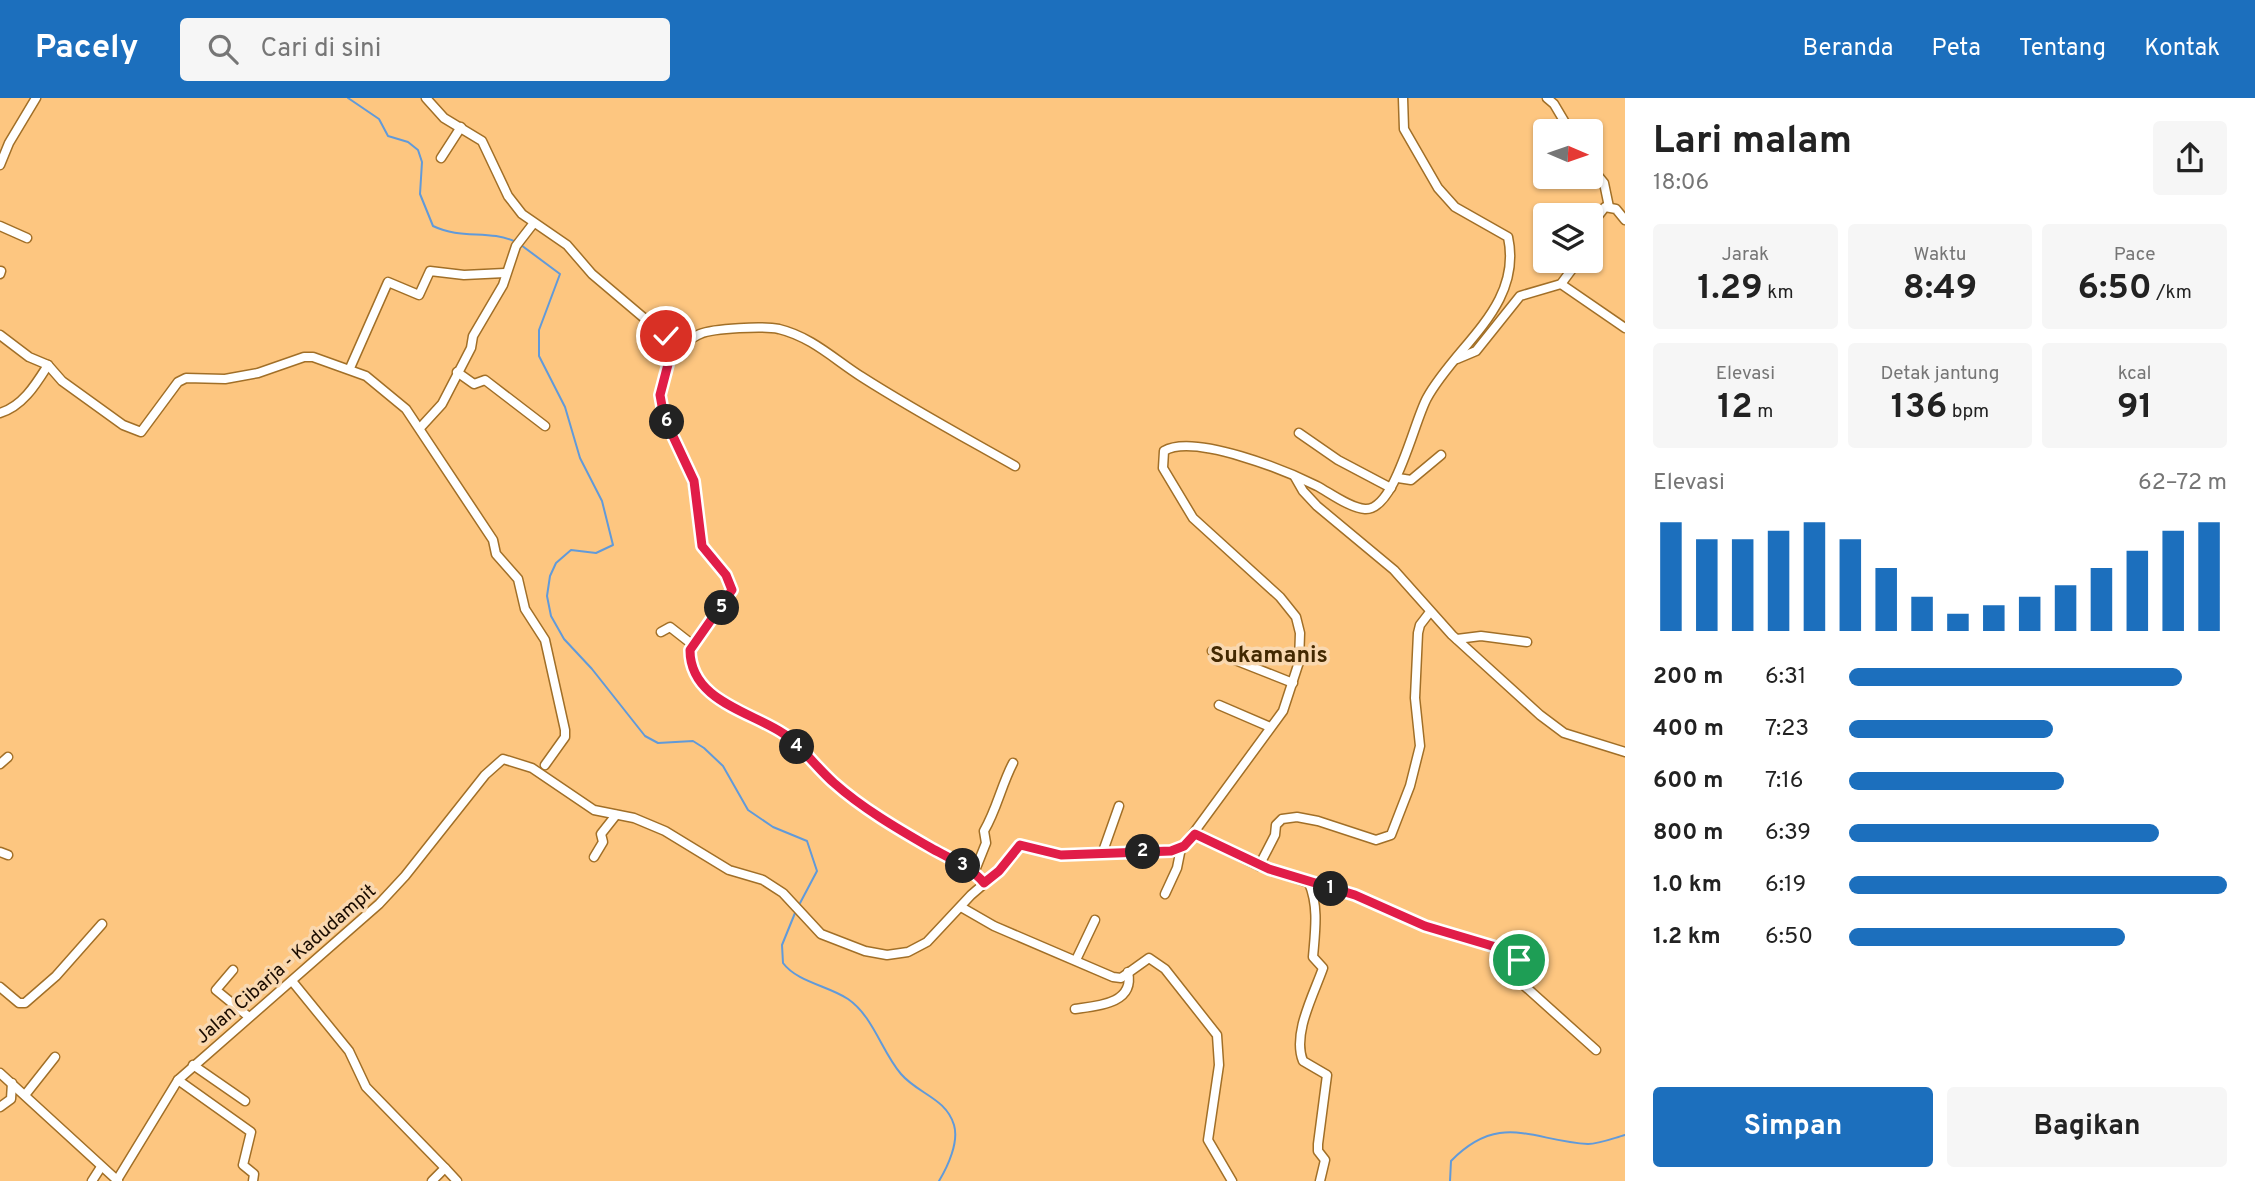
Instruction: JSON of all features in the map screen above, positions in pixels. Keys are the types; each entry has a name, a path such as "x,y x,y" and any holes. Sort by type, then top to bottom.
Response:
{"street":[{"path":"0,166 9,143 36,98"},
{"path":"426,98 438,113 482,141 512,202 533,224 567,245 602,282 657,326 670,340 672,349 660,395 661,403 694,481 702,546 726,575 732,590 729,598 693,645 690,654 693,666 708,690 726,705 784,734 836,785 860,803 974,873 984,883"},
{"path":"1165,894 1181,858 1181,848 1195,834 1283,710 1293,684 1301,647 1296,617 1280,597 1193,518 1171,483 1161,459 1164,451 1178,447 1235,454 1295,477 1366,510 1382,502 1398,478 1404,450 1426,398 1484,324 1504,289 1510,246 1503,231 1455,207 1438,188 1404,129 1404,98"},
{"path":"1547,98 1563,119"},
{"path":"441,158 461,127"},
{"path":"1603,182 1609,207 1625,220"},
{"path":"1603,212 1609,207"},
{"path":"420,428 442,404 471,348 472,336 503,285 516,246 533,224"},
{"path":"0,226 27,238"},
{"path":"351,368 388,282 419,295 430,271 464,275 505,273"},
{"path":"1457,359 1476,351 1520,296 1561,284 1569,273"},
{"path":"1561,284 1625,328"},
{"path":"672,349 692,341 698,334 716,331 778,329 793,334 818,345 861,377 1015,466"},
{"path":"0,335 29,357 48,365 62,381 123,425 141,432 178,383 186,378 225,379 258,373 304,357 351,368 366,376 406,410 420,428 479,524 493,540 496,554 518,579 525,609 545,640 565,730 565,737 545,765"},
{"path":"0,413 18,404 35,386 48,365"},
{"path":"457,372 474,384 485,380 545,426"},
{"path":"1299,433 1338,460 1391,488"},
{"path":"1398,478 1411,480 1441,455"},
{"path":"1295,477 1303,491 1394,570 1457,639 1564,733 1625,752"},
{"path":"1259,866 1275,835 1276,825 1282,819 1297,817 1318,821 1376,840 1391,835 1410,786 1420,746 1415,698 1418,633 1420,625 1430,612"},
{"path":"661,632 670,628 693,645"},
{"path":"1457,639 1481,636 1527,642"},
{"path":"1212,651 1293,684"},
{"path":"1219,705 1270,726"},
{"path":"0,764 8,757"},
{"name":"Jalan Cibarja - Kadudampit","path":"117,1180 178,1080 379,904 405,876 485,775 503,759 532,768 594,810 634,818 665,831 729,870 763,880 783,893 821,934 864,951 897,954 919,947 999,871 1020,845 1061,855 1181,848"},
{"path":"974,873 986,843 984,831 997,810 1000,788 1013,763"},
{"path":"1102,854 1119,806"},
{"path":"594,857 603,842 601,834 617,815"},
{"path":"1195,834 1259,866 1355,895 1425,926 1518,954 1518,979 1596,1050"},
{"path":"1309,883 1315,905 1313,957 1323,966 1304,1022 1300,1054 1303,1061 1327,1074 1318,1144 1318,1151 1325,1160 1320,1181"},
{"path":"961,907 995,926 1113,977 1121,978 1144,960 1152,959 1172,978 1217,1035 1219,1065 1208,1140 1232,1181"},
{"path":"1076,960 1095,920"},
{"path":"0,987 19,1003 25,1003 56,976 102,924"},
{"path":"233,970 216,990 249,1017"},
{"path":"1076,1009 1105,1006 1119,998 1128,988 1128,972"},
{"path":"292,981 349,1051 366,1087 457,1181"},
{"path":"24,1095 55,1058"},
{"path":"193,1065 245,1101"},
{"path":"0,1073 117,1180"},
{"path":"178,1080 251,1132 243,1165 254,1174 253,1181"},
{"path":"0,1107 11,1098 12,1083"},
{"path":"92,1181 100,1167"},
{"path":"432,1181 445,1168"}],"waterway":[{"path":"348,98 379,119 388,136 408,142 418,150 422,162 420,194 433,226 454,233 496,236 516,242"},
{"path":"521,245 560,274 539,330 539,356 565,407 580,458 602,501 613,545 596,553 571,550 556,563 550,576 547,596 551,616 564,639 592,669 645,736 658,743 693,741 704,748 723,766 748,810 773,827 807,841 817,871 799,905"},
{"path":"795,913 782,945 783,963 796,975 840,994 857,1006 901,1074 938,1102 950,1116 955,1132 954,1146 939,1181"},
{"path":"1450,1181 1451,1161 1485,1137 1517,1133 1588,1144 1625,1135"}],"district":[{"name":"Sukamanis","path":"1269,654"}],"route":[{"path":"666,336 672,344 672,358 660,395 664,417 694,481 702,546 726,575 732,590 729,598 693,645 690,654 701,681 726,705 784,734 836,785 871,810 974,873 984,883 999,871 1020,845 1033,846 1061,855 1171,851 1184,846 1195,834 1259,866 1355,895 1425,926 1516,953 1519,960"}]}
